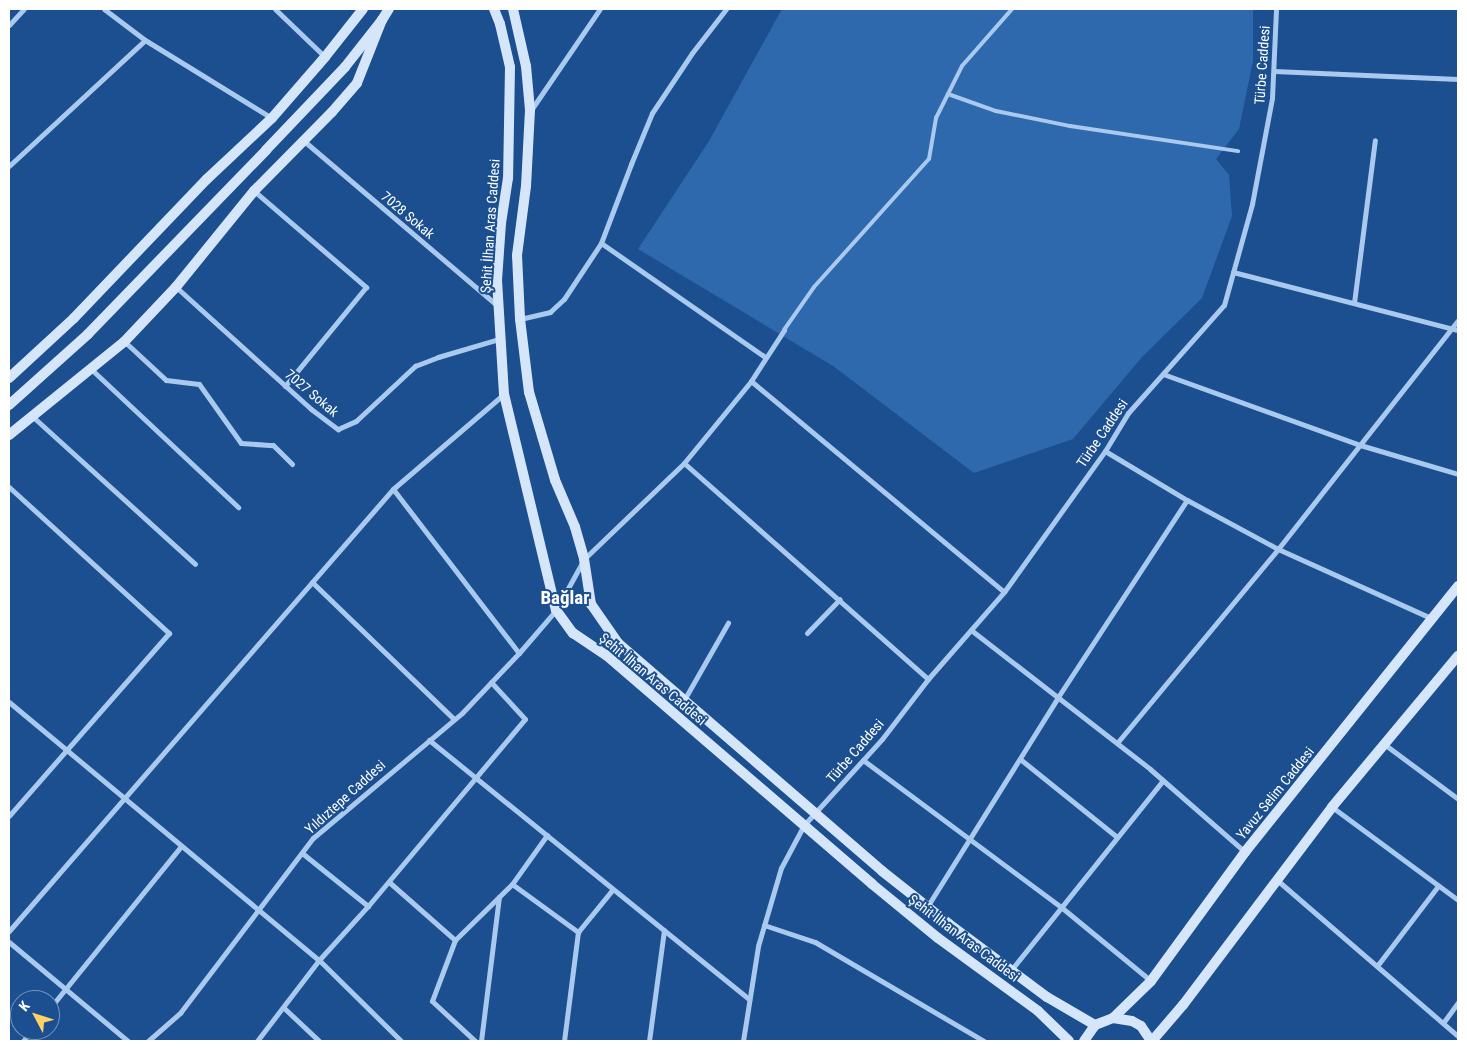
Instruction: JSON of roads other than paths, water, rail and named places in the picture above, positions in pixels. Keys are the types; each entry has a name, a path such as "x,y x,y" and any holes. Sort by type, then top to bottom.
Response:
{"main road":[{"path":"9,378 74,318 207,179 272,118 325,57 363,9"},
{"path":"9,405 88,334 338,74 389,9"},
{"name":"Şehit İlhan Aras Caddesi","path":"494,9 500,24 510,67 508,178 501,223 498,306 504,394 556,610 573,633 606,655 938,938 1038,1011 1069,1041"},
{"name":"Şehit İlhan Aras Caddesi","path":"513,9 526,66 530,110 526,186 517,255 520,319 529,392 555,480 575,527 584,560 591,604 618,644 927,907 1047,997 1095,1025"},
{"path":"9,435 124,342 176,287 254,191 304,141 357,83 382,20"},
{"name":"Yavuz Selim Caddesi","path":"1113,1018 1151,982 1244,852 1458,586"},
{"path":"1084,1041 1095,1025 1113,1018 1132,1020 1140,1026 1151,1041 1183,1006 1332,806 1458,656"}],"street":[{"path":"9,25 24,9"},
{"path":"104,9 145,40 272,118"},
{"path":"274,9 325,57"},
{"path":"530,110 600,9"},
{"path":"520,319 550,312 564,299 601,243 630,164 652,113 692,53 726,9"},
{"name":"Türbe Caddesi","path":"804,825 863,760 928,679 1004,592 1105,451 1128,413 1224,305 1252,204 1272,98 1276,9"},
{"path":"9,166 145,40"},
{"path":"1274,71 1458,79"},
{"path":"1354,303 1375,140"},
{"name":"7028 Sokak","path":"304,141 498,306"},
{"path":"254,191 366,287 285,386"},
{"path":"601,243 765,357"},
{"path":"1233,272 1455,329"},
{"name":"7027 Sokak","path":"176,287 285,386 338,428 356,421 415,366 499,338"},
{"path":"1117,743 1278,549 1455,329 1458,320"},
{"name":"Yıldıztepe Caddesi","path":"148,1041 180,1013 313,838 454,720 520,653 556,610 584,560 684,464 751,381 784,330"},
{"path":"124,342 166,380 199,384 241,443 273,445 292,464"},
{"path":"91,368 238,507"},
{"path":"1163,374 1360,445 1458,474"},
{"path":"751,381 1004,592"},
{"path":"9,931 393,489 504,394"},
{"path":"32,415 195,564"},
{"path":"1105,451 1187,500 1278,549 1431,618"},
{"path":"684,464 840,599 928,679"},
{"path":"9,487 170,633 9,816"},
{"path":"393,489 520,653"},
{"path":"927,907 971,840 1058,697 1187,500"},
{"path":"312,582 454,720"},
{"path":"807,633 840,599"},
{"path":"684,700 728,623"},
{"path":"971,630 1163,780 1244,852"},
{"path":"257,1041 319,960 389,882 525,719 491,682"},
{"path":"9,702 319,960 401,1041"},
{"path":"429,740 750,999"},
{"path":"1384,744 1458,799"},
{"path":"1020,759 1117,837"},
{"path":"863,760 1060,907 1151,982"},
{"path":"1010,970 1163,780"},
{"path":"1332,806 1458,900"},
{"path":"743,1041 764,925 781,868 804,825"},
{"path":"475,1041 432,1001 455,940 512,884 546,835"},
{"path":"60,995 181,846"},
{"path":"302,853 368,906"},
{"path":"1276,880 1458,1036"},
{"path":"389,882 455,940"},
{"path":"512,884 578,932"},
{"path":"1378,966 1438,886"},
{"path":"564,1041 578,932 613,888"},
{"path":"481,1041 499,897"},
{"path":"764,925 815,942 984,1041"},
{"path":"649,1041 664,930"},
{"path":"9,942 128,1041"},
{"path":"1443,1023 1458,1002"},
{"path":"284,1008 319,1041"}],"lane":[{"path":"784,330 814,287 930,159 936,118 962,66 1012,9"},
{"path":"948,94 996,111 1070,126 1238,151"}],"district":[{"name":"Bağlar","path":"565,598"}]}
